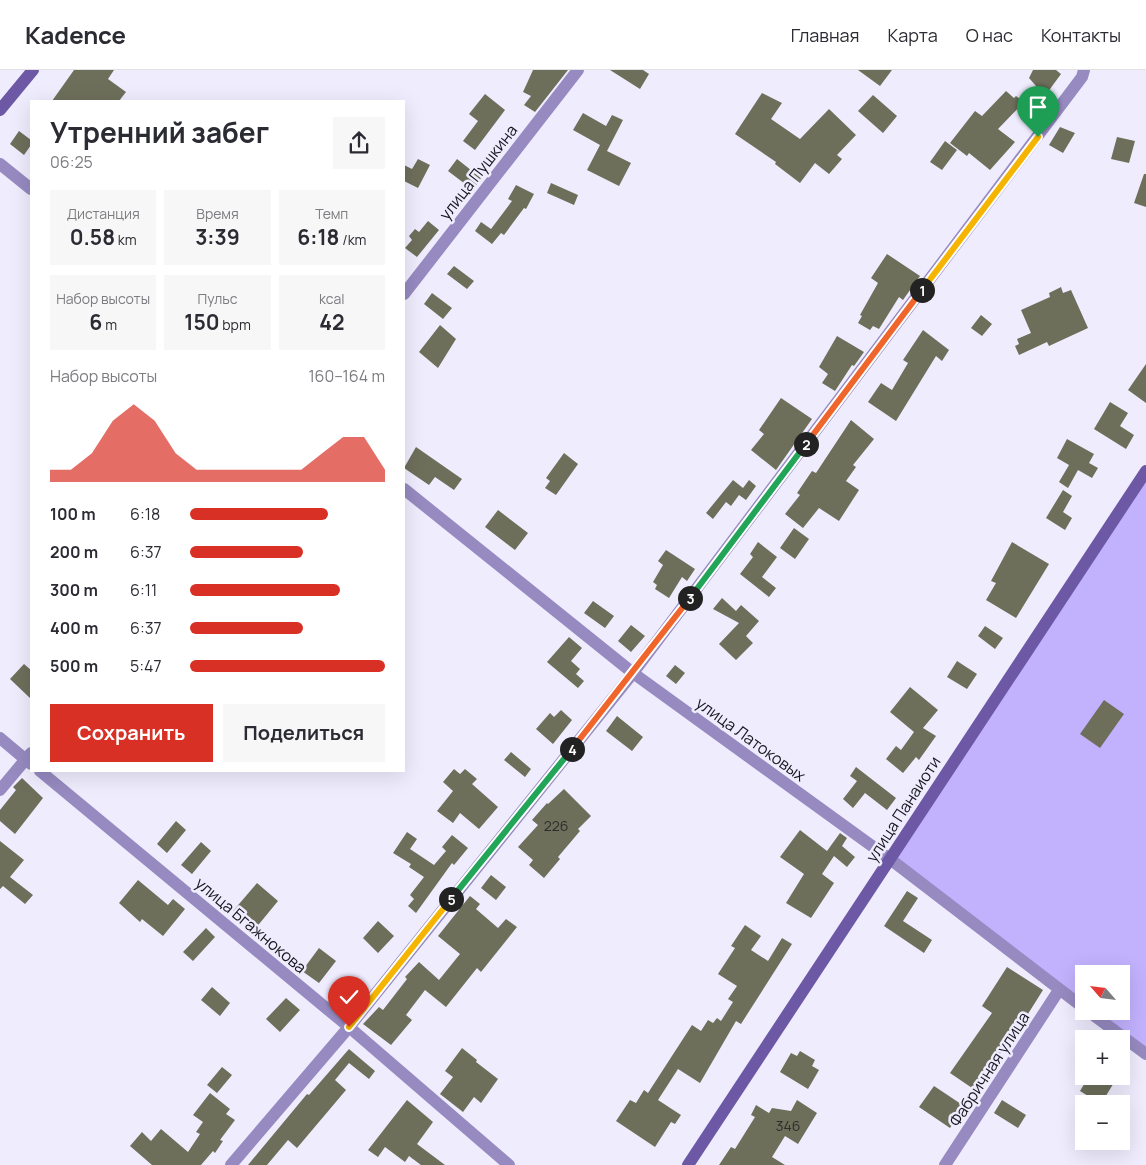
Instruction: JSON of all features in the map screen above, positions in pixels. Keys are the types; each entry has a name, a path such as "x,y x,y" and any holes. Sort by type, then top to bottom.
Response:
{"street":[{"path":"0,110 33,70"},
{"name":"улица Пушкина","path":"405,293 578,70"},
{"path":"231,1165 349,1027 633,674 1082,77 1084,70"},
{"path":"0,164 30,188"},
{"name":"улица Панаиоти","path":"688,1165 1146,471"},
{"name":"улица Латоковых","path":"405,490 633,674 890,859 1075,1002"},
{"path":"0,738 29,759 0,790"},
{"name":"улица Бгажнокова","path":"41,772 349,1027 508,1165"},
{"name":"Фабричная улица","path":"945,1165 1059,990"},
{"path":"1100,1020 1146,1054"}],"shaded area":[{"path":"1146,471 1146,1054 1130,1042 1130,1030 1114,1030 1100,1020 1130,1020 1130,965 1075,965 1075,1001 890,859"}],"building":[{"path":"74,70 114,70 108,79 126,92 120,100 53,100"},
{"path":"533,70 568,70 535,112 524,105 531,96 523,92"},
{"path":"610,70 643,70 649,74 640,89"},
{"path":"858,70 892,70 880,86"},
{"path":"1033,70 1056,70 1061,74 1039,104 1029,98 1036,86 1029,78"},
{"path":"1006,91 1014,98 1016,96 1024,102 998,129 1015,142 990,170 969,153 967,156 950,143 975,111 982,116"},
{"path":"762,93 782,103 771,119 800,139 829,109 856,135 837,155 842,159 829,174 815,163 800,183 775,164 776,162 735,134"},
{"path":"485,94 505,110 475,150 463,141 478,121 469,114"},
{"path":"873,95 897,116 883,133 858,111"},
{"path":"583,113 606,126 612,115 623,120 607,151 631,163 619,186 587,170 600,145 573,130"},
{"path":"1060,127 1075,133 1063,153 1049,145"},
{"path":"19,131 30,139 30,146 24,155 10,144"},
{"path":"1117,137 1135,141 1129,163 1111,159"},
{"path":"945,141 957,150 942,170 930,162"},
{"path":"418,159 430,165 418,188 405,182 405,166 412,169"},
{"path":"457,159 481,178 473,190 448,171"},
{"path":"1144,174 1146,174 1146,207 1134,203"},
{"path":"551,183 578,195 574,205 547,193"},
{"path":"516,185 534,194 526,209 524,208 504,235 501,233 492,244 475,231 481,222 491,229 512,201 508,199"},
{"path":"428,221 439,230 417,257 405,248 412,240 409,236 415,229 419,232"},
{"path":"887,254 920,276 903,300 899,297 879,329 873,326 870,330 858,323 862,316 860,315 878,283 871,278"},
{"path":"454,266 474,281 467,289 447,274"},
{"path":"1061,287 1063,293 1071,290 1088,328 1049,346 1047,342 1019,355 1015,346 1019,344 1017,339 1031,333 1021,310 1050,297 1049,293"},
{"path":"432,293 452,308 443,319 424,304"},
{"path":"981,315 992,324 982,336 971,328"},
{"path":"440,325 456,339 438,368 419,352"},
{"path":"923,330 949,350 942,361 936,356 896,421 868,402 881,383 892,390 908,363 903,360"},
{"path":"837,336 864,352 854,366 852,365 835,391 822,383 828,374 819,367"},
{"path":"1146,364 1146,403 1128,390"},
{"path":"781,398 812,419 776,470 751,450 764,434 759,430"},
{"path":"1110,402 1128,413 1120,426 1134,435 1126,449 1094,429"},
{"path":"851,420 874,439 853,465 856,467 846,481 859,490 839,521 819,508 803,528 785,514 800,495 797,493 812,471 816,473"},
{"path":"1067,439 1094,454 1089,463 1098,468 1092,478 1078,470 1068,488 1059,482 1069,465 1057,458"},
{"path":"416,447 462,479 454,490 435,477 429,485 405,469"},
{"path":"564,453 578,464 556,495 545,488 550,481 546,478"},
{"path":"733,480 743,488 749,480 756,486 746,500 739,495 731,506 726,502 713,519 706,513"},
{"path":"1063,490 1072,496 1063,512 1072,518 1065,530 1046,518"},
{"path":"498,510 528,533 515,550 485,527"},
{"path":"794,528 809,539 795,559 780,548"},
{"path":"758,542 777,557 762,577 776,588 769,597 740,574 753,557 750,554"},
{"path":"1012,542 1049,564 1016,618 986,600 996,583 991,581"},
{"path":"666,550 695,569 687,581 682,577 669,598 655,589 657,585 653,582 663,565 658,561"},
{"path":"722,598 736,611 741,605 759,621 746,636 753,643 736,660 719,644 739,623 713,609"},
{"path":"593,601 614,616 605,628 584,613"},
{"path":"631,625 645,636 631,652 618,641"},
{"path":"985,626 1003,638 995,649 978,636"},
{"path":"569,637 582,648 571,661 580,669 576,674 584,681 578,688 547,662"},
{"path":"957,661 977,674 967,689 947,677"},
{"path":"24,664 30,669 30,698 10,679"},
{"path":"675,665 685,673 676,684 666,676"},
{"path":"910,687 938,710 923,728 936,736 919,760 916,757 903,773 886,759 896,746 901,750 914,732 890,712"},
{"path":"1104,700 1124,714 1100,748 1080,734"},
{"path":"561,710 572,720 553,744 536,729 550,713 554,717"},
{"path":"617,716 643,737 632,751 606,731"},
{"path":"511,752 531,769 525,777 504,760"},
{"path":"856,767 896,798 887,810 865,793 853,808 843,799 857,781 850,776"},
{"path":"454,769 460,774 465,769 477,779 472,784 498,807 479,829 460,813 453,823 437,811 453,791 443,782"},
{"path":"22,778 43,798 15,834 0,821 0,810 16,790 13,787"},
{"path":"564,789 591,816 578,829 580,831 558,857 560,859 544,878 529,865 533,860 518,847 538,825 532,820 547,803"},
{"path":"176,821 186,830 167,853 157,844"},
{"path":"800,830 827,851 840,833 847,838 842,846 855,857 847,867 834,856 822,874 834,883 811,918 786,903 804,874 780,857"},
{"path":"407,832 417,839 410,849 434,865 446,851 442,847 452,835 468,848 454,865 452,863 416,913 408,906 414,899 410,895 424,877 409,867 411,864 393,853"},
{"path":"0,841 24,860 10,877 33,895 25,904 3,886 0,889"},
{"path":"201,842 211,851 192,874 181,865"},
{"path":"491,875 506,887 496,900 481,888"},
{"path":"138,880 168,905 173,899 185,909 163,936 142,919 140,922 119,903"},
{"path":"257,883 278,901 255,929 233,911"},
{"path":"907,891 918,898 903,921 932,940 924,953 884,926"},
{"path":"470,896 480,904 476,909 498,928 506,919 517,927 481,972 477,968 446,1007 425,990 406,1015 412,1020 391,1045 363,1024 379,1007 383,1010 407,979 405,977 419,962 439,980 460,954 438,936"},
{"path":"378,921 394,936 378,953 363,938"},
{"path":"745,925 761,936 751,950 768,961 782,938 792,944 741,1024 736,1021 700,1083 678,1069 658,1100 681,1115 675,1124 671,1122 655,1147 616,1121 630,1100 636,1103 644,1090 648,1093 692,1025 701,1031 708,1020 713,1023 717,1018 721,1021 733,1002 728,999 737,986 718,974 735,948 731,946"},
{"path":"206,928 215,937 193,961 183,952"},
{"path":"319,948 336,961 319,983 302,971"},
{"path":"1007,967 1043,990 1006,1049 1004,1048 975,1090 950,1073 992,1013 982,1006"},
{"path":"212,987 230,1003 220,1016 201,1000"},
{"path":"286,998 300,1010 280,1032 266,1019"},
{"path":"462,1048 498,1079 481,1103 474,1097 463,1112 440,1094 453,1077 445,1071"},
{"path":"349,1049 375,1071 369,1079 349,1063 335,1080 346,1090 297,1148 288,1140 267,1165 248,1165 307,1094 309,1095"},
{"path":"800,1051 815,1060 812,1066 819,1070 808,1089 780,1072 791,1053 797,1056"},
{"path":"222,1067 232,1075 217,1093 207,1085"},
{"path":"1084,1085 1113,1085 1106,1095 1086,1095 1080,1091"},
{"path":"934,1086 964,1106 950,1128 919,1107"},
{"path":"210,1093 230,1109 226,1114 235,1120 220,1140 223,1141 215,1153 213,1151 201,1165 152,1165 130,1146 142,1132 151,1141 161,1129 188,1152 200,1134 196,1132 203,1122 193,1115"},
{"path":"407,1100 433,1122 417,1144 445,1165 421,1165 409,1156 405,1162 385,1147 378,1157 368,1150"},
{"path":"797,1100 817,1113 798,1144 785,1136 772,1157 785,1165 719,1165 731,1147 735,1149 755,1117 751,1115 756,1105 769,1113 772,1108 791,1111"},
{"path":"1002,1100 1026,1115 1018,1128 994,1113"}],"route":[{"path":"349,1027 633,674 1038,137"}]}
